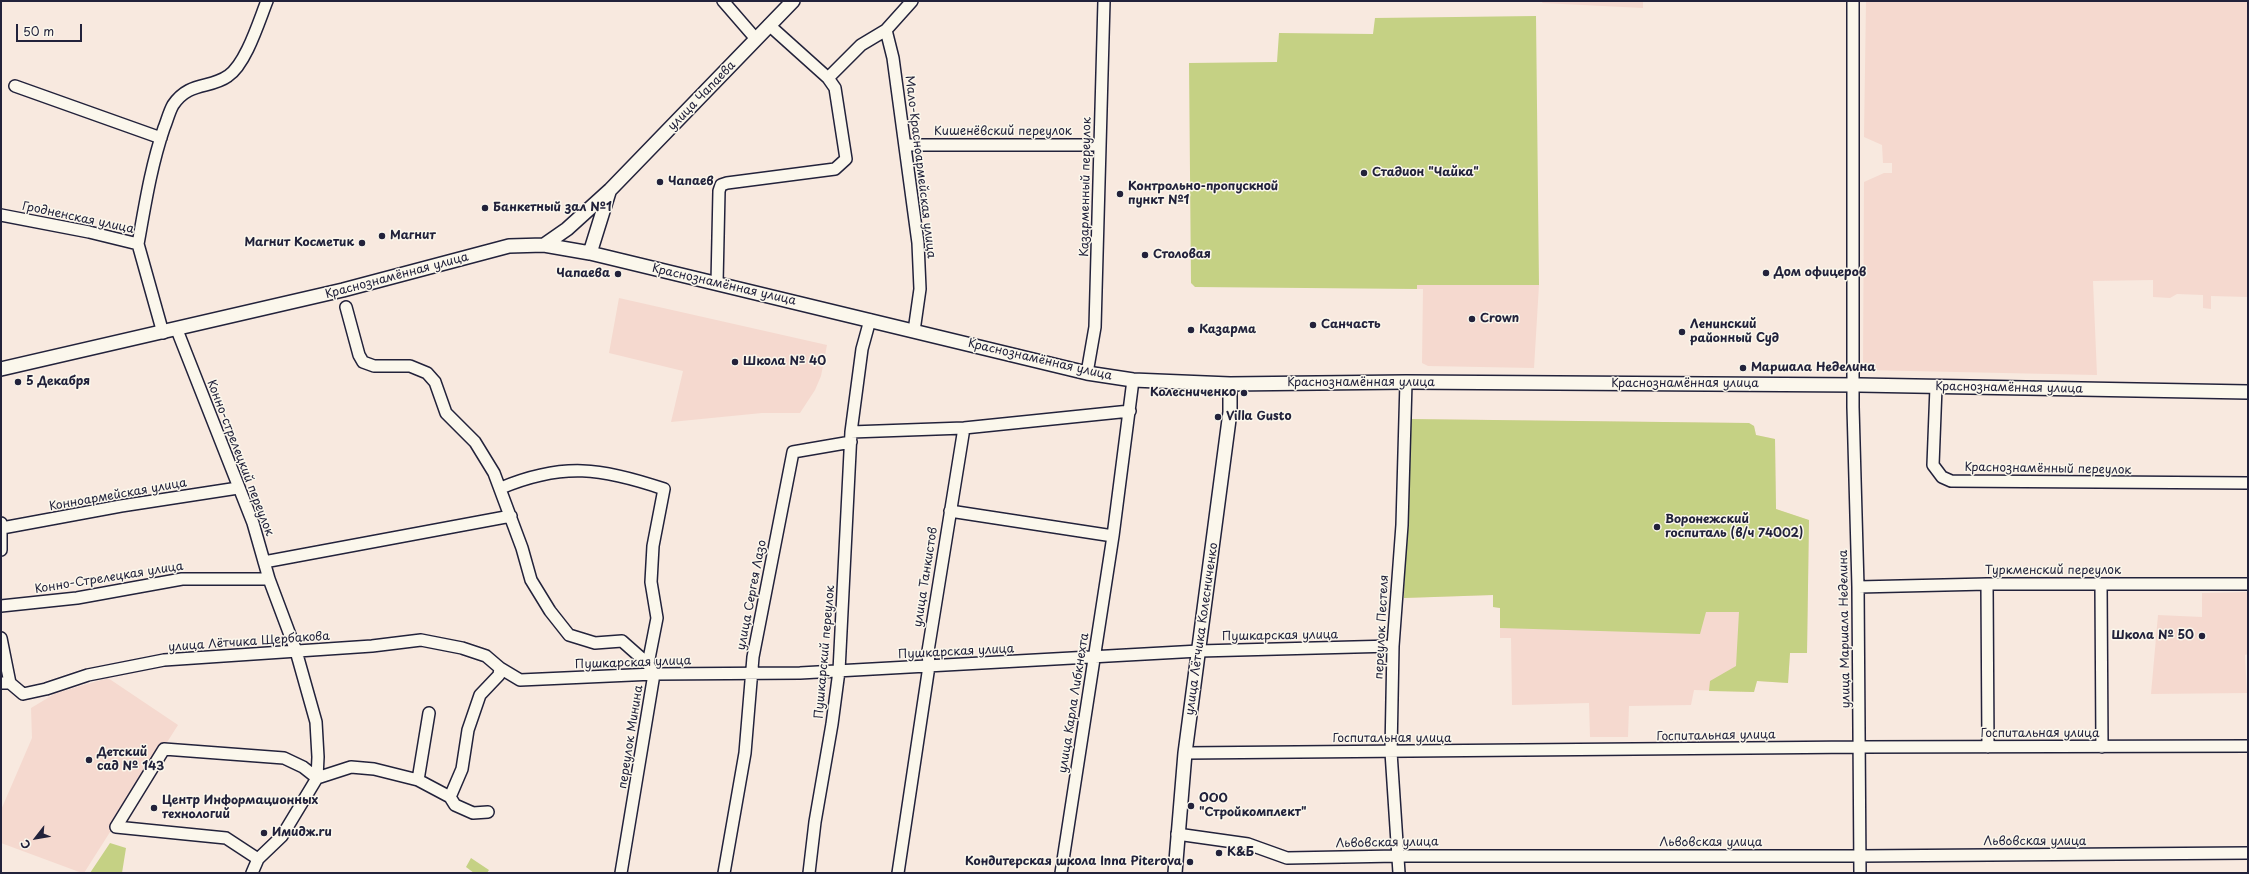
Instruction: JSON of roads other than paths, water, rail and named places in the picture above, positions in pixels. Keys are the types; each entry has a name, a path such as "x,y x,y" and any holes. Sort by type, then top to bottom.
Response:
{"street":[{"name":"Гродненская улица","path":"1,215 89,232 138,244 148,185 161,138 172,106 183,93 228,76 236,69 242,59 267,1"},
{"path":"722,1 756,39"},
{"name":"улица Чапаева","path":"544,245 567,229 610,190 793,1"},
{"path":"828,78 861,46 886,30 912,1"},
{"name":"Казарменный переулок","path":"1087,372 1095,327 1104,1"},
{"name":"улица Маршала Неделина","path":"1854,1 1853,384 1858,587 1860,873"},
{"path":"717,283 719,191 721,185 727,183 835,170 846,159 835,88 828,78 769,25"},
{"name":"Мало-Красноармейская улица","path":"886,30 893,58 906,145 918,243 920,289 914,331"},
{"path":"16,86 161,138"},
{"name":"Кишенёвский переулок","path":"906,145 1100,145"},
{"name":"улица Чапаева","path":"590,253 610,190"},
{"path":"138,244 163,333"},
{"name":"Краснознамённая улица","path":"1,369 177,330 344,290 510,246 544,245 590,253 1087,372 1133,380 1230,384 1406,382 1853,384 1936,387 2248,392"},
{"name":"переулок Минина","path":"346,307 359,355 364,362 374,366 410,366 427,373 434,382 438,398 446,413 475,442 501,488 531,580 550,611 569,635 595,643 622,641 648,664 654,674 621,873"},
{"name":"Пушкарский переулок","path":"809,873 815,822 832,724 839,671 851,437 862,349 870,320"},
{"name":"Конно-стрелецкий переулок","path":"177,330 253,523 269,579 296,651 316,722 318,757 317,778"},
{"name":"улица Карла Либкнехта","path":"1061,873 1113,536 1133,380"},
{"name":"переулок Пестеля","path":"1399,873 1391,752 1393,646 1402,525 1406,382"},
{"name":"улица Лётчика Колесниченко","path":"1175,873 1177,834 1185,753 1230,412 1230,384"},
{"name":"Краснознамённый переулок","path":"1936,387 1933,465 1942,477 1951,481 2248,483"},
{"path":"851,437 964,428 1130,411"},
{"name":"улица Танкистов","path":"898,873 929,666 928,651 964,428"},
{"name":"улица Сергея Лазо","path":"724,873 744,753 753,674 753,657 760,612 793,452 851,437"},
{"path":"501,488 521,480 574,469 617,475 664,489 653,546 651,582 656,618 648,664"},
{"name":"Конноармейская улица","path":"1,525 238,488"},
{"path":"950,511 1113,536"},
{"path":"264,562 511,516"},
{"path":"1,525 1,550"},
{"name":"Конно-Стрелецкая улица","path":"1,606 77,598 182,579 269,579"},
{"path":"1987,584 1988,747"},
{"name":"Туркменский переулок","path":"1858,587 1987,584 2248,584"},
{"path":"2101,585 2102,747"},
{"path":"1,638 6,683"},
{"name":"улица Лётчика Щербакова","path":"6,683 23,694 46,689 88,675 164,660 296,651 422,640 462,648 486,656 500,668 520,680"},
{"name":"Пушкарская улица","path":"520,680 654,674 753,674 839,671 1199,651 1393,646"},
{"path":"450,797 462,769 468,730 480,695 499,675 500,668"},
{"path":"418,780 429,714"},
{"name":"Госпитальная улица","path":"1185,753 1860,747 2248,746"},
{"path":"258,859 226,838 116,827 164,749 284,758 303,767 317,778"},
{"path":"252,873 258,859 282,836 317,778 351,768 374,769 418,780 450,797 454,805 473,813 488,812"},
{"name":"Львовская улица","path":"1177,834 1248,844 1287,858 1398,856 1860,856 2248,853"}],"place":[{"name":"Стадион \"Чайка\"","path":"1364,173"},
{"name":"Чапаев","path":"660,182"},
{"name":"Контрольно-пропускной пункт №1","path":"1120,194"},
{"name":"Банкетный зал №1","path":"485,208"},
{"name":"Магнит","path":"382,236"},
{"name":"Магнит Косметик","path":"362,243"},
{"name":"Столовая","path":"1145,255"},
{"name":"Дом офицеров","path":"1766,273"},
{"name":"Чапаева","path":"618,274"},
{"name":"Crown","path":"1472,319"},
{"name":"Санчасть","path":"1313,325"},
{"name":"Казарма","path":"1191,330"},
{"name":"Ленинский районный Суд","path":"1682,332"},
{"name":"Школа № 40","path":"735,362"},
{"name":"Маршала Неделина","path":"1743,368"},
{"name":"5 Декабря","path":"18,382"},
{"name":"Колесниченко","path":"1244,393"},
{"name":"Villa Gusto","path":"1218,417"},
{"name":"Воронежский госпиталь (в/ч 74002)","path":"1657,527"},
{"name":"Школа № 50","path":"2202,636"},
{"name":"Детский сад № 143","path":"89,760"},
{"name":"ООО \"Стройкомплект\"","path":"1191,806"},
{"name":"Центр Информационных технологий","path":"154,808"},
{"name":"Имидж.ru","path":"264,833"},
{"name":"К&Б","path":"1219,853"},
{"name":"Кондитерская школа Inna Piterova","path":"1190,862"}]}
